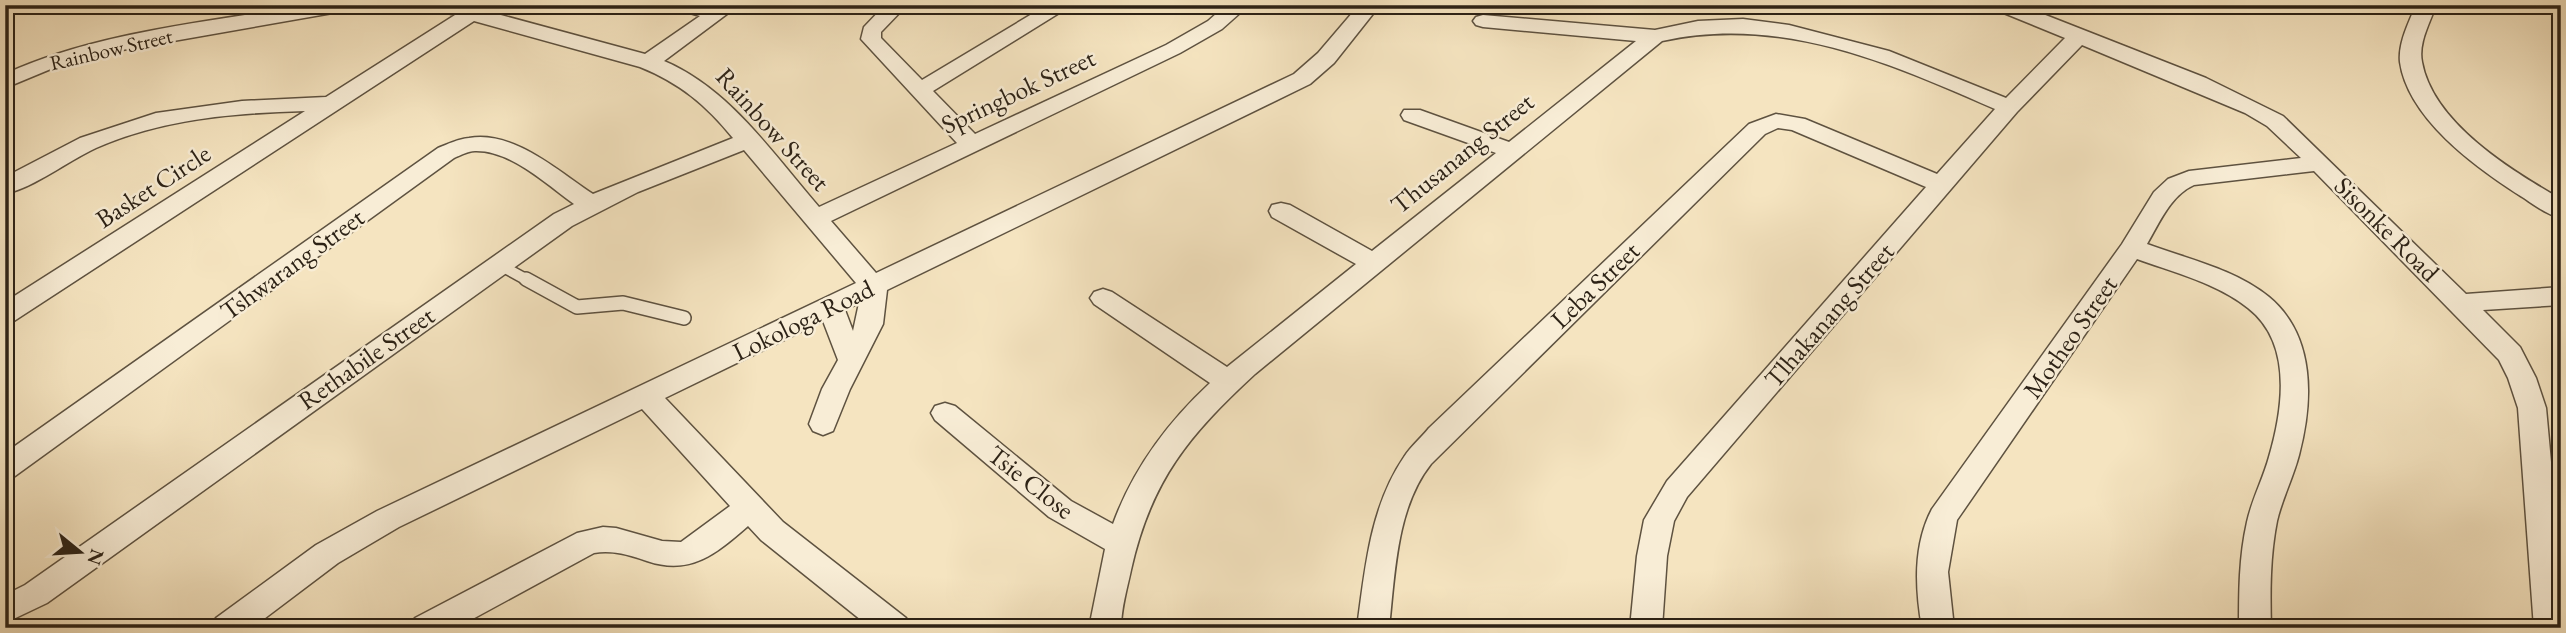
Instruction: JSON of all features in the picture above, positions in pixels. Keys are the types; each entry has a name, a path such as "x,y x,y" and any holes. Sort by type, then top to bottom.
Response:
{"street":[{"path":"197,30 207,5"},
{"name":"Rainbow Street","path":"5,82 74,53 344,5"},
{"name":"Rainbow Street","path":"440,5 648,62 696,85 715,102 874,287"},
{"path":"684,5 723,10"},
{"path":"897,5 871,31 871,39 971,144"},
{"path":"920,90 1062,5"},
{"name":"Springbok Street","path":"815,219 1185,43 1215,25 1239,5"},
{"name":"Lokologa Road","path":"228,628 327,554 388,519 1302,79 1326,58 1370,5"},
{"name":"Sisonke Road","path":"2001,5 2252,108 2294,137 2510,354 2532,408 2550,628"},
{"path":"2426,5 2413,42 2411,60 2425,97 2442,119 2487,160 2516,183 2561,210"},
{"path":"648,62 723,10"},
{"name":"Basket Circle","path":"5,315 471,14"},
{"name":"Thusanang Street","path":"1105,622 1122,544 1141,492 1169,444 1204,404 1655,36 1694,22 1728,19 1803,24 1866,44 2009,107"},
{"path":"1483,22 1655,36"},
{"name":"Tlhakanang Street","path":"1646,628 1652,556 1659,520 1677,489 2009,107 2079,36"},
{"name":"Basket Circle","path":"5,187 98,138 138,125 230,107 330,104"},
{"path":"1412,116 1513,151"},
{"name":"Leba Street","path":"1373,628 1384,544 1395,502 1412,467 1439,436 1757,129 1776,121 1797,124 1942,185"},
{"name":"Rethabile Street","path":"5,610 36,594 498,264 591,204 746,141"},
{"name":"Tshwarang Street","path":"5,468 446,153 472,144 497,148 515,155 591,204"},
{"name":"Motheo Street","path":"1938,628 1931,589 1933,553 1943,517 2132,248 2162,197 2176,184 2210,174 2320,163"},
{"path":"1281,212 1374,263"},
{"path":"2132,248 2247,294 2276,320 2287,337 2294,356 2291,428 2266,506 2258,545 2254,588 2255,628"},
{"path":"823,424 851,359 870,324 874,287"},
{"path":"2460,303 2561,296"},
{"path":"1103,298 1228,382"},
{"path":"831,307 851,359"},
{"path":"646,396 772,531 895,628"},
{"name":"Tsie Close","path":"945,413 1060,509 1122,544"},
{"path":"426,628 588,542 605,537 622,539 667,555 683,554 749,508"}],"lane":[{"path":"498,264 586,309 623,303 684,318"}]}
